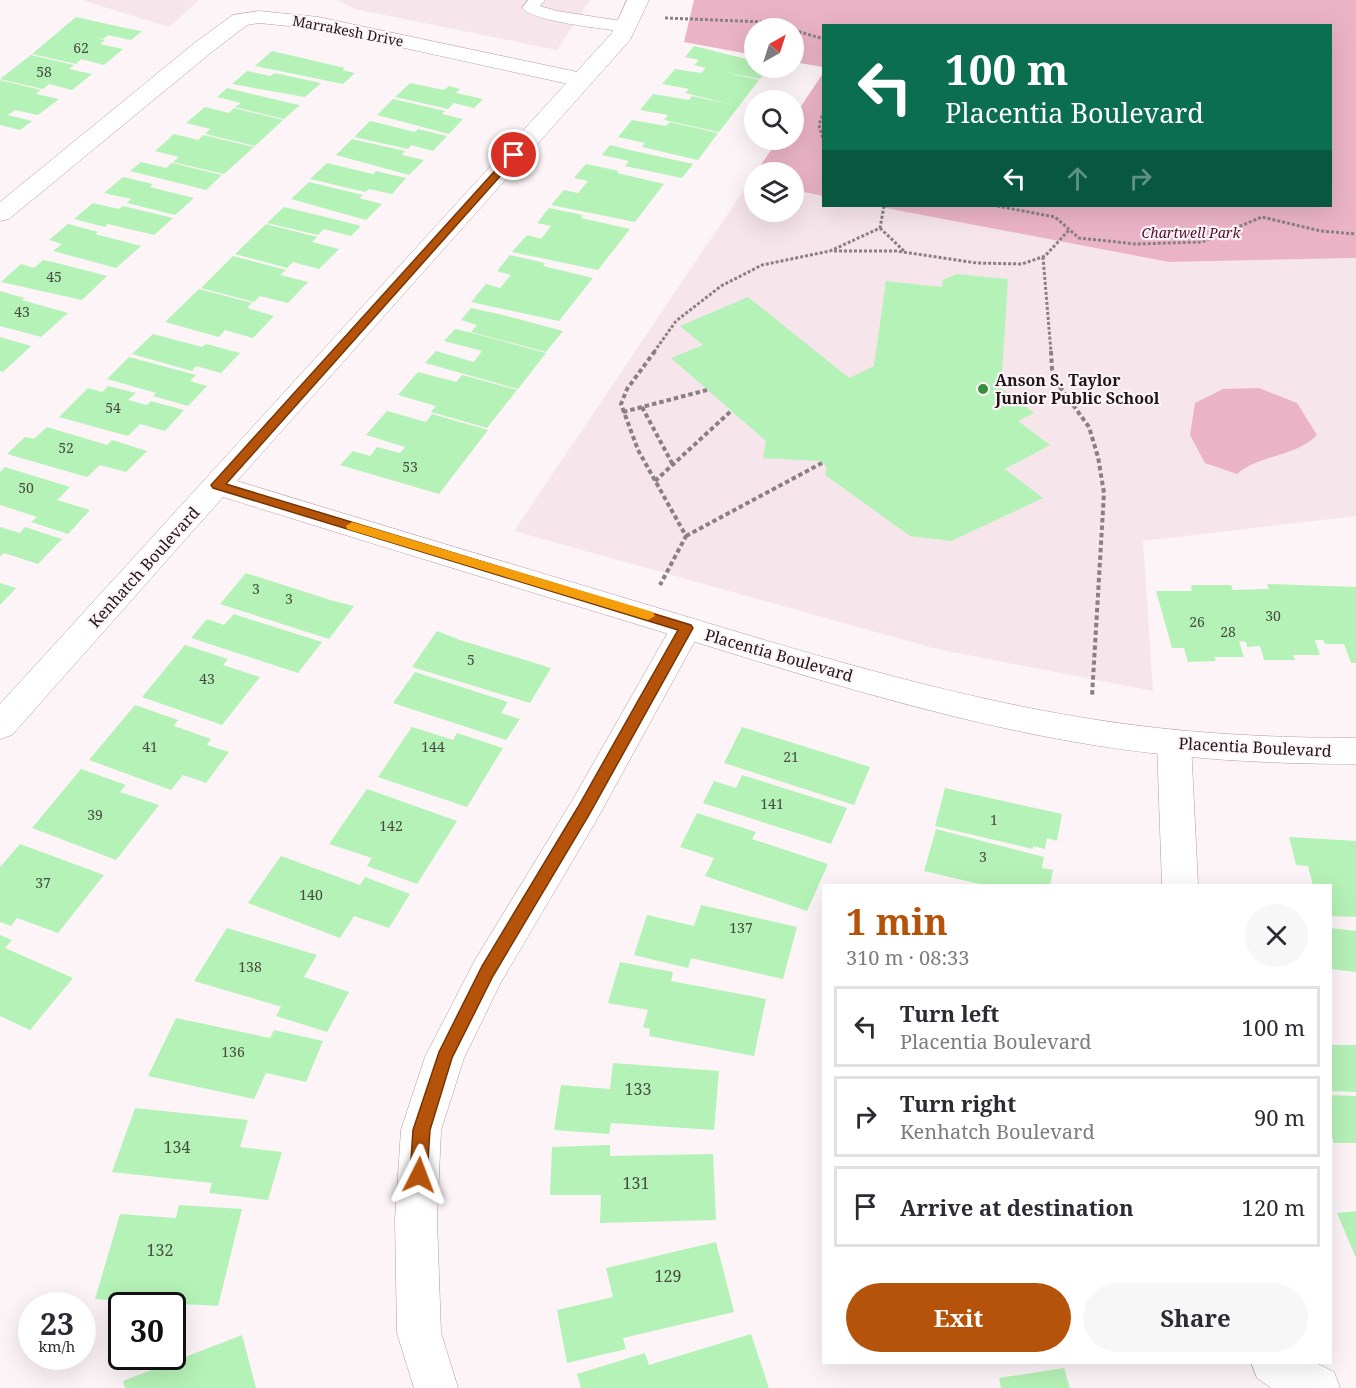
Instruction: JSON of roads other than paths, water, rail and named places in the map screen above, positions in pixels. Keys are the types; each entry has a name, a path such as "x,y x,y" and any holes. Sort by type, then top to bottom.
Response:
{"street":[{"name":"Kenhatch Boulevard","path":"0,726 582,80 633,15"},
{"name":"Marrakesh Drive","path":"0,214 205,46 241,20 259,17 318,23 582,80"},
{"name":"Placentia Boulevard","path":"217,485 686,628 972,708 1089,732 1174,743 1299,752 1356,750"},
{"path":"436,1388 419,1333 416,1220 421,1130 445,1057 488,971 584,811 686,628"},
{"path":"1174,743 1179,884"},
{"path":"1275,1364 1282,1370 1318,1388"}],"lane":[{"path":"537,0 530,8 554,16 633,15"}],"place":[{"name":"Anson S. Taylor Junior Public School","path":"983,389"}],"park label":[{"name":"Chartwell Park","path":"1191,233"}]}
